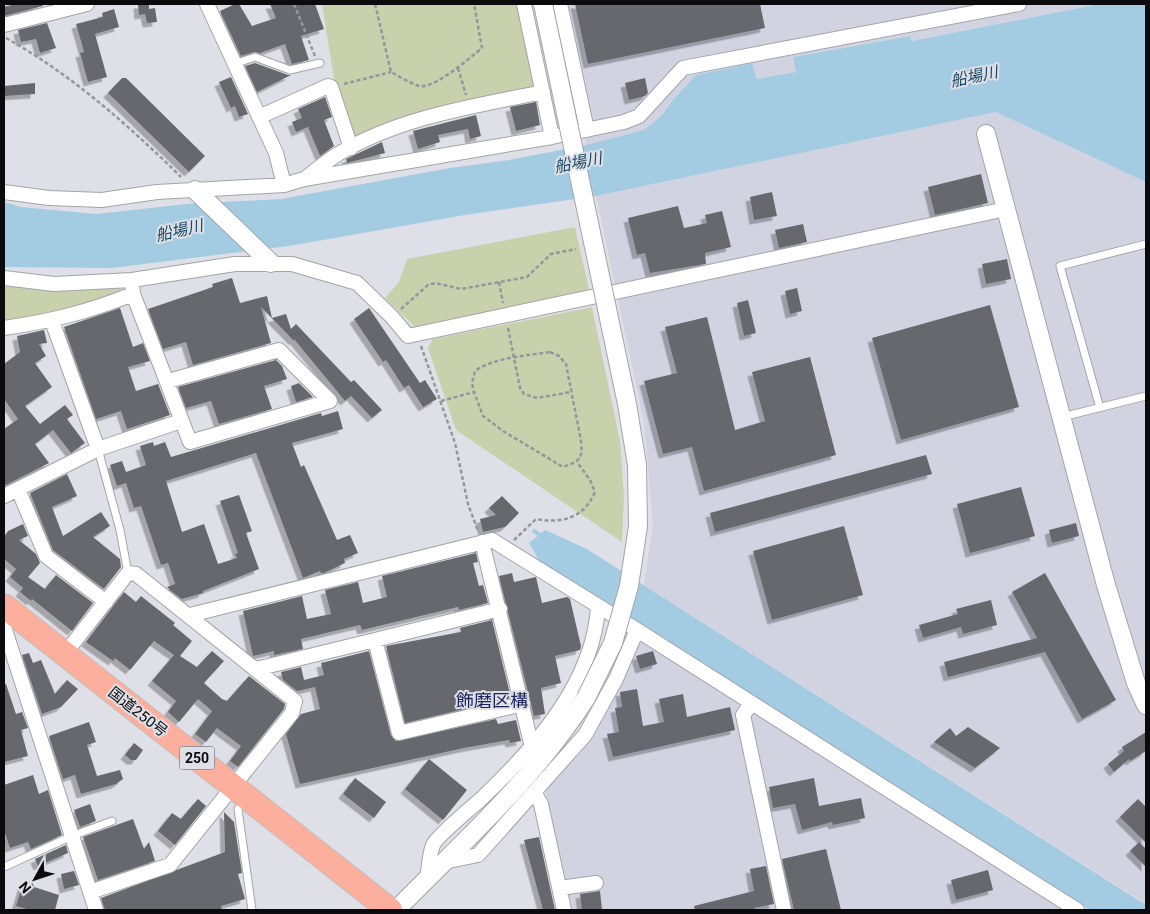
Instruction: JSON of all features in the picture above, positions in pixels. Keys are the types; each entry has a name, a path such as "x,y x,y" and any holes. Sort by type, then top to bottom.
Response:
{"highway":[{"name":"国道250号","path":"4,606 236,798 390,910"}],"street":[{"path":"4,25 86,4"},
{"path":"207,4 276,153 284,185"},
{"path":"524,4 552,137"},
{"path":"396,910 540,762 565,730 586,698 613,643 630,586 638,526 638,465 627,404 543,4"},
{"path":"560,4 587,130"},
{"path":"4,192 42,198 102,200 157,192 284,185 304,178 552,137 639,116 683,68 1019,4"},
{"path":"259,117 328,86 331,87 351,148"},
{"path":"304,178 351,148 398,126 469,107 544,92"},
{"path":"986,134 1106,585 1136,682 1146,705"},
{"path":"195,190 271,263"},
{"path":"4,278 54,284 133,287 235,264 292,264 357,283 392,317 408,336 1006,210"},
{"path":"4,328 52,321 91,311 133,287"},
{"path":"133,287 190,442 330,401 279,350 168,381"},
{"path":"52,321 98,449"},
{"path":"4,496 98,449 181,421"},
{"path":"18,489 46,556 106,602"},
{"path":"190,615 492,540 1077,910"},
{"path":"482,542 500,608 532,747"},
{"path":"64,655 128,573 136,574 295,700 292,713 236,798 170,866 90,892"},
{"path":"427,879 433,843 503,778 532,747 558,710 578,677 597,627 598,606"},
{"path":"256,669 500,608"},
{"path":"4,627 8,658 72,836 96,910"},
{"path":"443,862 478,855 584,736 616,678 637,630"},
{"path":"375,640 399,733 523,704"},
{"path":"752,704 743,715 784,910"},
{"path":"534,792 542,804 564,910"},
{"path":"560,888 596,883"}],"lane":[{"path":"234,64 255,57 290,70 320,63"},
{"path":"1100,408 1060,266 1146,244"},
{"path":"1062,417 1146,396"},
{"path":"98,449 120,530 128,573"},
{"path":"236,798 252,910"},
{"path":"4,867 72,836 112,821"}],"path":[{"path":"294,4 314,55 320,63"},
{"path":"375,4 391,72"},
{"path":"331,87 391,72 421,87 430,85 458,68 482,48 474,4"},
{"path":"4,36 68,76 104,104 195,190"},
{"path":"458,68 469,107"},
{"path":"392,317 428,285 435,283 461,289 527,277 551,254 576,249"},
{"path":"499,282 520,388 530,398 571,392"},
{"path":"415,334 424,352 455,443 468,504 482,542"},
{"path":"550,352 559,356 566,364 571,392 582,453 576,462 563,467 503,431 483,416 472,383 475,371 482,366 550,352"},
{"path":"441,401 474,392"},
{"path":"506,549 536,519 558,522 575,517 590,503 595,492 590,480 576,462"}],"shaded area":[{"path":"558,4 1099,4 911,41 909,36 793,57 796,72 757,79 752,63 696,75 662,115 644,130 586,145"},
{"path":"996,112 1146,182 1146,904 644,585 653,525 644,423 596,196"},
{"path":"638,624 1090,910 569,910 546,791 597,724"}],"green space":[{"path":"322,4 521,4 539,87 351,139 335,85"},
{"path":"575,227 589,290 417,329 385,298 399,282 407,259"},
{"path":"4,285 120,286 121,292 41,317 4,321"},
{"path":"592,307 620,441 624,496 622,542 456,430 428,348 433,339"}],"water":[{"name":"船場川","path":"1099,4 1146,4 1146,182 996,112 596,196 465,215 289,246 112,268 4,267 4,202 21,207 96,214 187,204 281,199 450,168 509,160 586,145 644,130 662,115 696,75 752,63 757,79 796,72 793,57 910,36 912,41"},
{"path":"545,530 587,549 1146,905 1146,910 1090,910 539,561 529,543"}],"building":[{"path":"15,4 42,4 43,6 4,16 4,7"},
{"path":"138,4 149,4 149,9 155,8 157,22 147,23 145,14 139,15"},
{"path":"239,4 252,26 276,18 270,4 315,4 324,29 301,36 309,60 292,64 285,44 260,53 254,52 241,56 220,11"},
{"path":"575,4 760,4 765,28 588,64"},
{"path":"114,9 119,27 95,34 107,77 88,82 80,53 84,52 76,24 103,17 102,13"},
{"path":"47,23 56,48 40,53 36,39 21,42 18,30"},
{"path":"255,63 291,75 257,92 245,66"},
{"path":"231,77 248,114 239,117 235,106 231,108 219,82"},
{"path":"122,78 126,78 205,156 189,172 108,93"},
{"path":"645,78 648,93 645,96 629,100 625,83"},
{"path":"35,83 35,94 4,96 4,86"},
{"path":"325,97 332,117 324,120 334,146 320,156 308,127 296,132 292,122 302,118 298,109"},
{"path":"536,102 540,125 516,131 510,107"},
{"path":"476,115 481,136 470,139 468,129 438,135 440,142 418,149 413,131"},
{"path":"382,142 385,153 347,163 346,159"},
{"path":"981,174 988,203 935,215 928,187"},
{"path":"772,192 777,216 754,220 750,197"},
{"path":"678,206 684,228 707,223 705,215 722,211 731,247 705,253 706,264 650,273 645,253 637,255 628,218"},
{"path":"803,224 807,242 779,248 775,230"},
{"path":"1007,259 1011,279 986,284 982,264"},
{"path":"232,278 240,303 267,296 272,318 286,314 291,329 296,324 351,382 354,380 382,410 372,418 351,396 345,401 294,339 294,341 261,307 271,343 193,365 186,342 163,349 148,309 213,287 212,284"},
{"path":"797,288 802,311 790,314 785,291"},
{"path":"748,300 756,333 744,336 737,303"},
{"path":"990,305 1019,407 901,440 872,338"},
{"path":"120,308 133,347 143,343 150,361 128,367 136,391 158,384 170,415 127,429 121,411 96,419 64,327"},
{"path":"369,308 420,383 425,380 437,399 423,407 409,385 404,388 386,360 383,362 354,319"},
{"path":"707,317 735,430 765,421 752,372 810,357 836,455 704,491 692,447 663,454 644,381 677,373 665,327"},
{"path":"44,330 47,343 39,344 46,356 35,363 52,387 25,406 40,424 65,405 73,415 67,419 85,443 71,453 53,430 35,444 49,463 4,486 4,429 18,419 4,399 4,364 20,352 17,336"},
{"path":"276,360 282,366 287,379 264,386 272,409 219,424 211,401 186,408 178,387"},
{"path":"299,383 313,397 296,402 291,386"},
{"path":"338,411 343,429 292,443 301,467 304,465 337,540 350,535 358,553 344,559 345,563 324,573 320,571 303,578 256,453 166,481 182,532 204,524 218,564 237,558 235,554 238,553 220,501 239,495 252,531 246,533 259,569 203,591 203,593 182,599 171,591 167,587 175,584 168,563 161,565 141,506 134,508 126,483 117,486 110,465 122,461 126,472 146,465 140,446 153,442 154,446 165,442 171,457 321,413 322,416"},
{"path":"926,455 932,474 715,532 710,513"},
{"path":"67,474 77,496 52,507 63,536 101,512 110,526 93,537 120,559 121,567 104,589 53,550 30,493"},
{"path":"1021,487 1035,536 970,553 957,504"},
{"path":"502,496 519,513 505,527 483,532 480,519 496,515 489,508"},
{"path":"1076,523 1079,536 1052,543 1049,530"},
{"path":"23,524 28,536 19,540 36,554 40,563 28,577 45,589 56,575 93,603 72,631 32,599 31,601 20,592 23,588 10,577 16,569 4,559 4,537 8,531"},
{"path":"844,526 863,595 772,620 753,551"},
{"path":"476,553 478,562 473,563 479,586 483,585 488,603 459,610 458,607 362,630 360,625 301,639 303,649 274,655 274,651 253,656 243,611 302,596 307,619 331,614 325,590 358,582 363,603 387,597 382,576"},
{"path":"512,573 514,582 536,577 542,603 567,597 570,599 581,646 580,650 555,656 561,683 541,688 545,714 534,716 499,576"},
{"path":"1045,573 1116,700 1082,719 1045,652 948,677 944,662 1037,638 1012,592"},
{"path":"124,592 136,602 141,596 175,623 173,625 192,641 180,656 197,667 212,651 224,661 204,683 222,699 227,701 249,676 285,704 284,709 238,767 230,761 241,746 217,728 206,742 195,734 212,711 198,699 179,722 168,712 176,701 152,681 174,655 154,641 130,670 115,658 113,661 86,642"},
{"path":"991,600 997,625 963,634 961,627 923,638 919,625 958,614 956,609"},
{"path":"492,620 511,698 405,723 386,646 461,632 460,628"},
{"path":"369,651 391,735 396,741 496,719 498,724 516,720 521,741 510,743 509,740 464,748 300,784 286,734 301,714 320,709 315,687 297,691 283,680 281,672 301,667 304,680 324,675 321,663"},
{"path":"653,651 657,664 640,669 636,656"},
{"path":"29,653 33,663 41,660 55,694 67,680 78,689 61,707 42,714 22,655"},
{"path":"4,684 6,684 16,714 22,712 28,728 21,730 28,756 4,762"},
{"path":"637,689 643,726 664,722 659,699 683,694 687,717 730,707 735,730 613,757 607,734 619,732 615,708 622,707 620,692"},
{"path":"89,722 96,742 87,745 97,776 120,770 123,779 116,784 81,794 75,775 63,779 49,736"},
{"path":"968,727 1000,748 975,768 934,742 950,728 956,736"},
{"path":"1146,732 1146,751 1130,761 1129,759 1114,772 1108,764 1124,751 1122,747"},
{"path":"134,743 143,750 136,760 131,760 125,755"},
{"path":"429,759 467,790 443,820 405,789"},
{"path":"33,775 39,794 48,790 62,835 31,849 28,842 10,848 4,830 4,785"},
{"path":"355,778 386,802 374,818 343,794"},
{"path":"814,778 819,806 861,798 865,818 833,825 832,822 802,830 795,804 773,808 769,787"},
{"path":"198,799 206,806 175,845 158,831 172,813 181,819"},
{"path":"1138,799 1146,807 1146,843 1120,817"},
{"path":"90,804 96,821 80,827 74,810"},
{"path":"224,812 234,822 242,873 238,874 245,899 221,906 222,910 105,910 101,898 225,852"},
{"path":"133,819 144,849 149,842 155,861 98,880 83,837"},
{"path":"539,837 555,910 543,910 524,840"},
{"path":"1139,842 1146,849 1146,867 1130,851"},
{"path":"66,845 68,853 38,866 35,859"},
{"path":"826,849 841,910 794,910 782,859"},
{"path":"766,866 774,904 754,908 754,910 695,910 694,906 754,891 750,869"},
{"path":"988,870 993,890 956,900 951,880"},
{"path":"74,871 79,885 64,889 61,874"},
{"path":"32,881 34,887 59,895 55,910 30,910 16,906 23,883"},
{"path":"600,891 602,910 582,910 580,894"}],"waterway":[{"path":"534,531 543,537"}],"district":[{"name":"飾磨区構","path":"492,701"}]}
